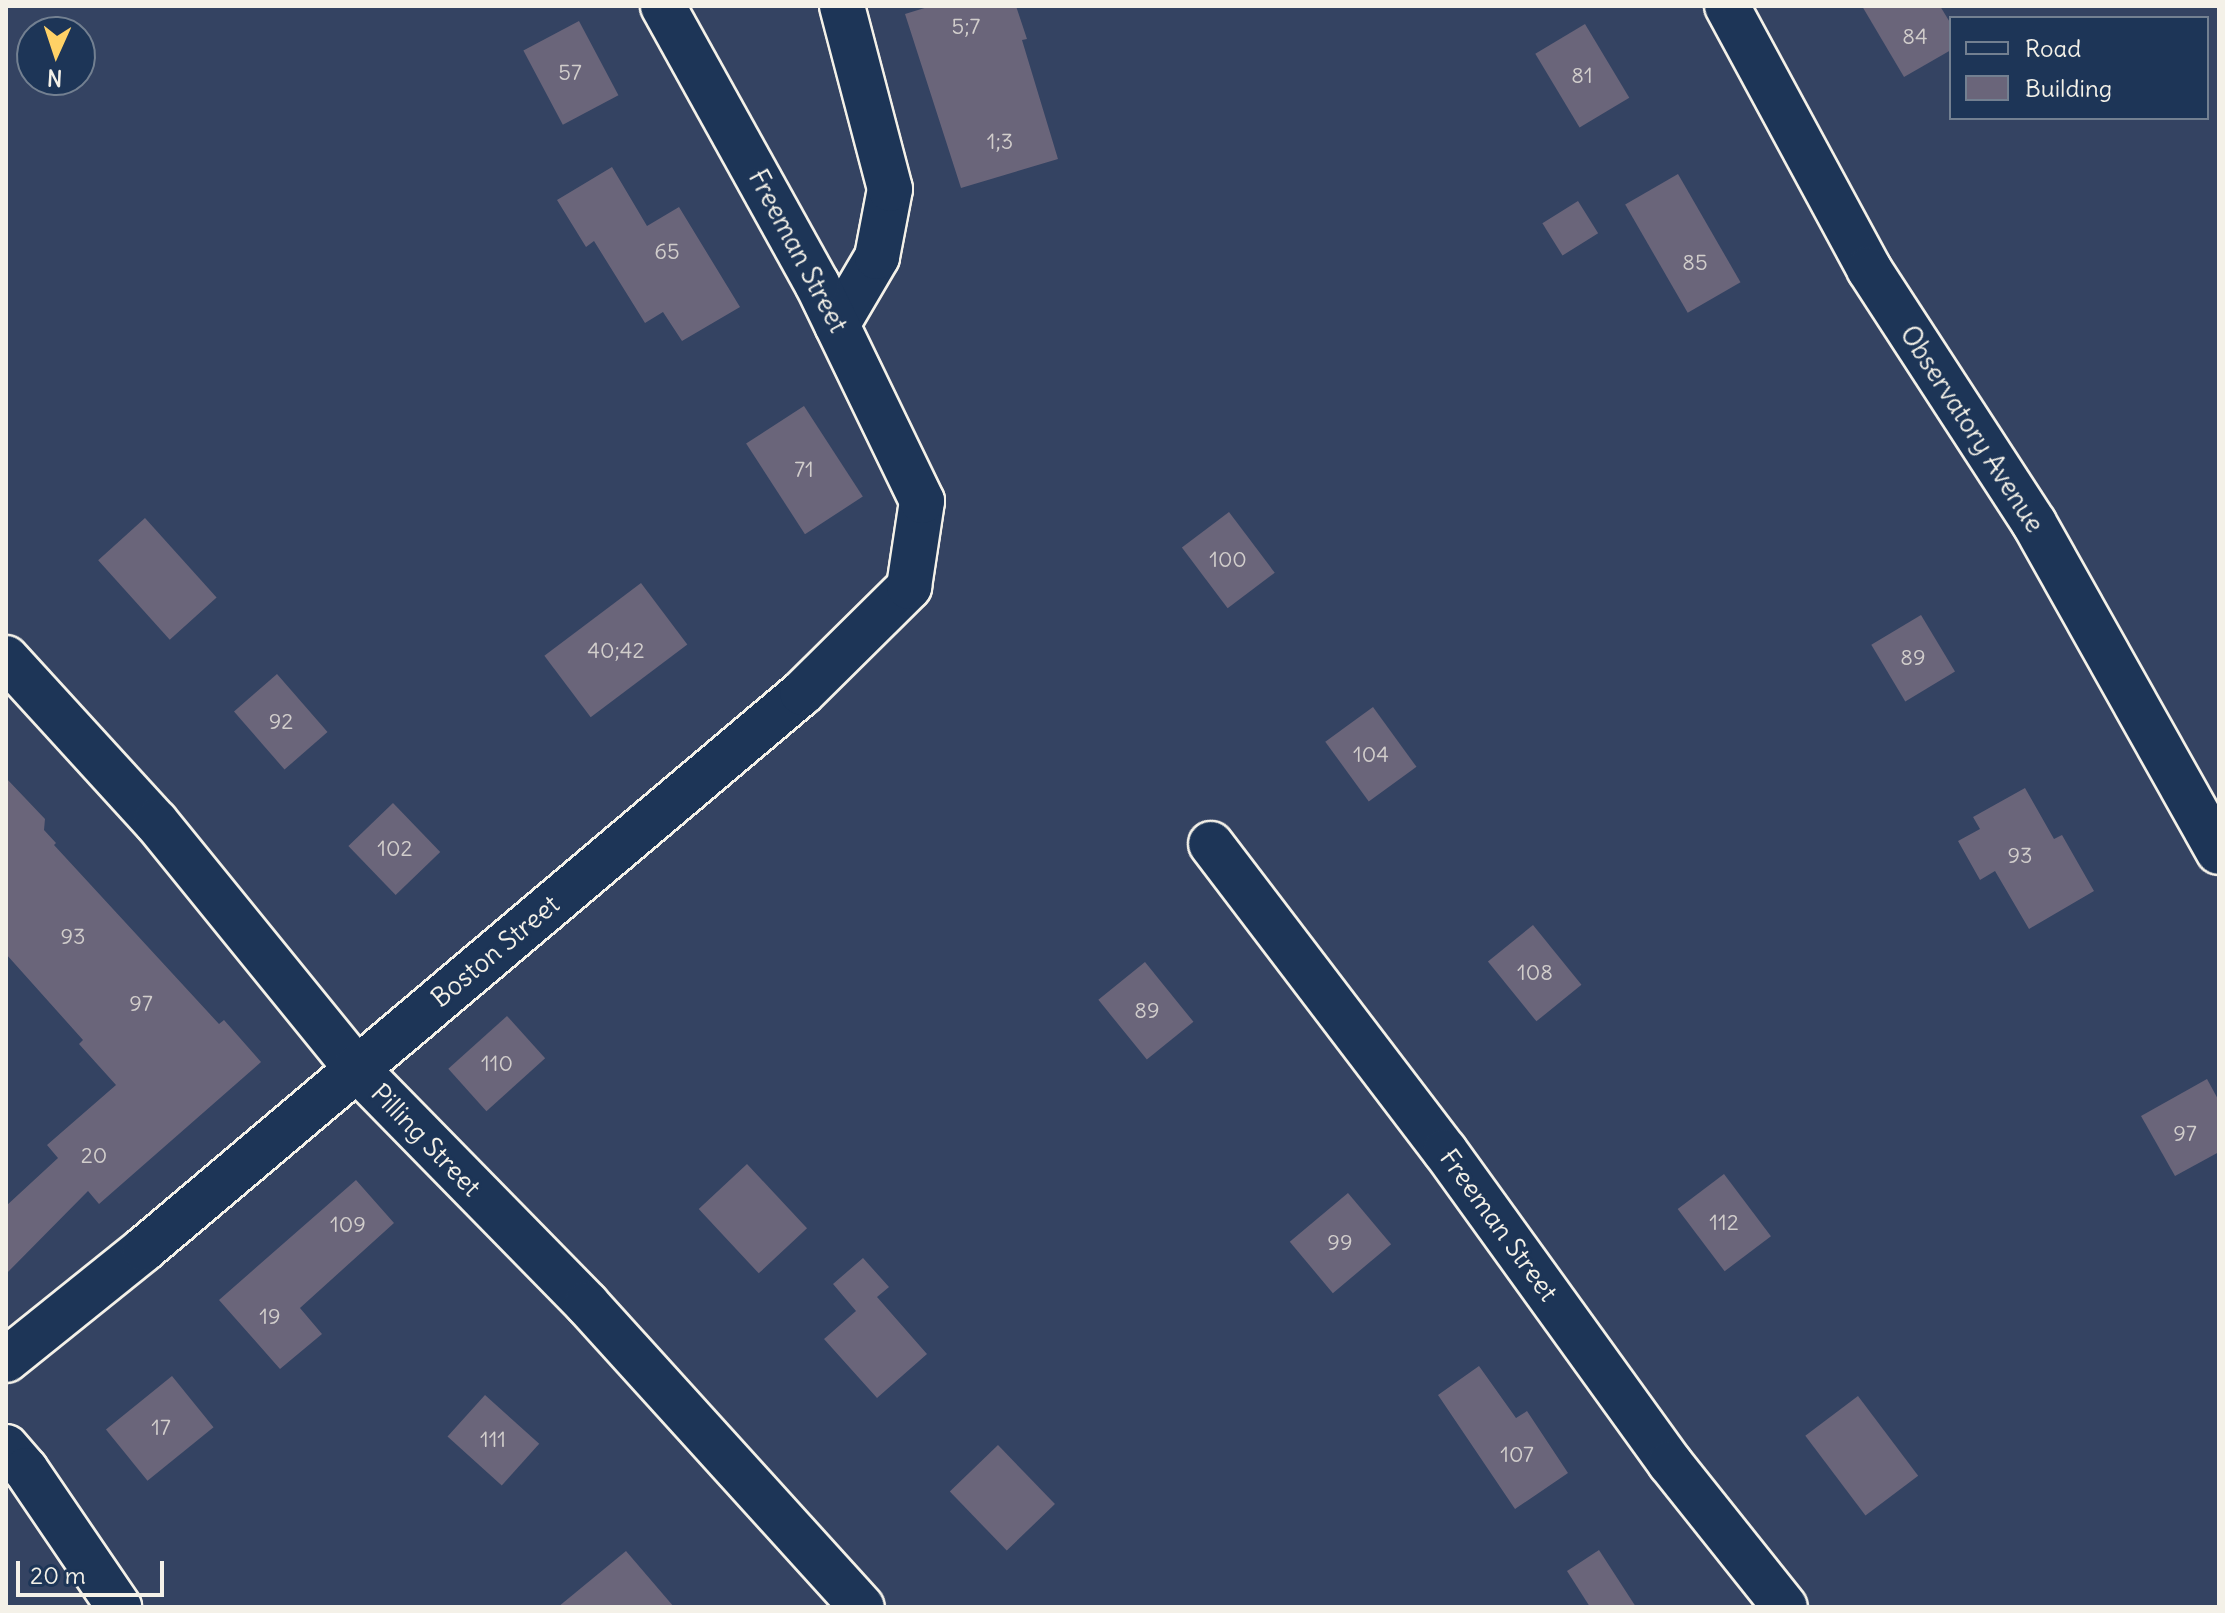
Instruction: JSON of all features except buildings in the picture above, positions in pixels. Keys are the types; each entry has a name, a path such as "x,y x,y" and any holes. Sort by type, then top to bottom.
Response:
{"street":[{"name":"Freeman Street","path":"663,6 837,325 922,501"},
{"path":"837,325 877,257 890,189 842,6"},
{"name":"Observatory Avenue","path":"1727,6 1869,269 2034,523 2219,852"},
{"name":"Boston Street","path":"6,1360 144,1249 802,693 909,587 922,501"},
{"name":"Pilling Street","path":"6,658 156,822 356,1068 587,1304 862,1607"},
{"name":"Freeman Street","path":"1211,844 1445,1151 1670,1463 1785,1607"},
{"path":"6,1447 26,1470 119,1607"}]}
